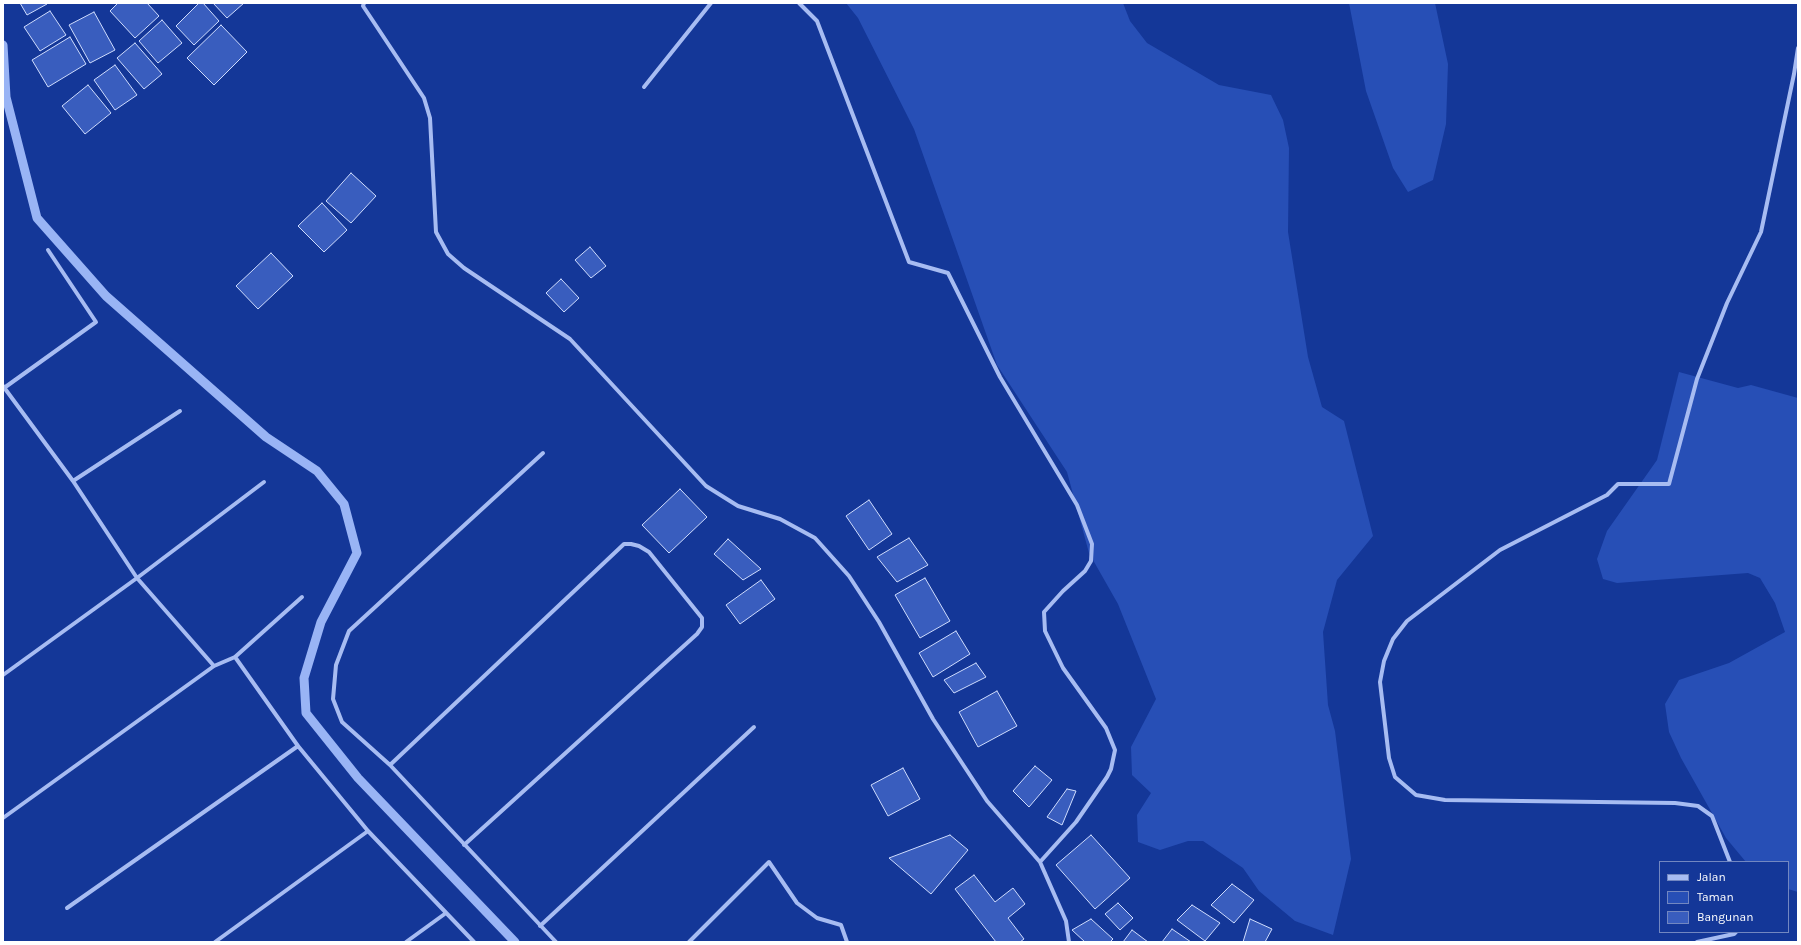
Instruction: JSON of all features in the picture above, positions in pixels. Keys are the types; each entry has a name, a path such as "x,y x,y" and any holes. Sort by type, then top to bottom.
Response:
{"street":[{"path":"644,87 711,3"},
{"path":"799,3 817,21 909,262 948,273 1000,377 1077,505 1092,544 1091,561 1085,572 1063,591 1044,612 1045,631 1063,668 1106,728 1115,750 1111,769 1107,777 1076,822 1040,862"},
{"path":"362,4 424,98 430,118 436,232 448,254 464,268 570,339 706,486 738,506 780,518 816,538 849,576 879,622 933,719 987,801 1040,862 1066,921 1070,942"},
{"path":"1730,861 1712,816 1698,806 1675,803 1446,800 1416,795 1395,777 1388,758 1380,682 1384,661 1393,639 1407,622 1500,550 1607,495 1618,484 1669,484 1697,379 1727,303 1761,232 1794,74 1798,48"},
{"path":"48,250 96,322 3,387 73,481 137,578 214,666"},
{"path":"73,481 180,411"},
{"path":"543,453 349,631 336,665 333,699 342,722 390,765 556,942"},
{"path":"3,675 137,578 264,482"},
{"path":"390,765 624,544 639,546 649,552 702,618 702,627 697,634 464,845"},
{"path":"3,818 214,666 235,657 302,597"},
{"path":"235,657 298,746 368,831 474,942"},
{"path":"540,926 754,727"},
{"path":"67,908 298,746"},
{"path":"215,942 368,831"},
{"path":"689,942 769,862 797,903 818,918 842,924 847,942"},
{"path":"406,942 446,912"},
{"path":"1697,942 1735,933"}],"green space":[{"path":"846,3 1123,3 1130,21 1147,43 1219,85 1271,95 1283,120 1289,148 1288,232 1308,357 1322,407 1344,421 1373,536 1337,580 1323,632 1328,705 1335,731 1351,859 1333,935 1295,921 1259,891 1243,868 1203,841 1188,841 1160,850 1138,842 1137,815 1151,793 1132,775 1131,747 1156,699 1118,604 1089,553 1067,472 997,365 914,129 858,18"},
{"path":"1349,3 1435,3 1448,64 1446,124 1433,180 1408,192 1393,168 1366,91"},
{"path":"1679,372 1738,388 1751,385 1798,398 1798,892 1789,889 1789,861 1745,861 1726,838 1681,758 1669,732 1665,704 1679,680 1729,663 1785,632 1775,603 1760,578 1748,573 1617,583 1603,579 1597,559 1607,531 1657,460"}],"building":[{"path":"20,3 46,3 47,4 27,15"},
{"path":"118,3 147,3 159,16 135,38 110,11"},
{"path":"199,3 203,3 219,21 194,45 176,26"},
{"path":"213,3 244,3 227,18"},
{"path":"50,11 66,35 40,51 24,27"},
{"path":"94,12 115,50 90,63 69,25"},
{"path":"162,20 182,43 158,63 139,41"},
{"path":"221,25 247,52 214,85 187,58"},
{"path":"70,37 86,64 48,87 32,60"},
{"path":"135,43 162,74 144,89 117,58"},
{"path":"115,65 137,95 115,110 94,80"},
{"path":"88,85 111,113 85,134 62,106"},
{"path":"351,173 376,196 351,223 326,201"},
{"path":"322,203 347,230 324,252 298,226"},
{"path":"590,247 606,266 591,278 575,260"},
{"path":"271,253 293,276 258,309 236,286"},
{"path":"561,279 579,298 564,312 546,293"},
{"path":"680,489 707,517 669,553 642,525"},
{"path":"869,500 892,534 869,550 846,516"},
{"path":"909,538 928,565 897,582 877,557"},
{"path":"728,539 761,569 743,580 714,554"},
{"path":"925,578 950,621 920,638 895,595"},
{"path":"761,580 775,599 740,624 726,605"},
{"path":"956,631 970,654 933,677 919,653"},
{"path":"976,663 986,677 954,693 944,680"},
{"path":"997,691 1017,726 978,747 959,712"},
{"path":"1035,766 1052,780 1029,807 1013,791"},
{"path":"903,768 920,799 888,816 871,785"},
{"path":"1067,789 1076,791 1062,825 1047,817"},
{"path":"950,835 968,850 931,894 889,858"},
{"path":"1091,835 1130,878 1095,909 1056,865"},
{"path":"974,875 995,902 1013,888 1025,904 1008,918 1024,939 1020,942 996,942 955,889"},
{"path":"1232,884 1254,900 1234,923 1211,905"},
{"path":"1118,903 1133,918 1120,930 1105,914"},
{"path":"1192,905 1220,923 1205,941 1177,920"},
{"path":"1091,919 1113,939 1110,942 1085,942 1072,930"},
{"path":"1250,919 1272,929 1265,942 1243,942"},
{"path":"1172,929 1191,942 1162,942"},
{"path":"1132,930 1148,942 1123,942"}],"waterway":[{"path":"3,45 6,97 37,218 106,296 266,437 317,471 344,504 357,553 321,622 304,678 306,713 358,778 515,942"}]}
